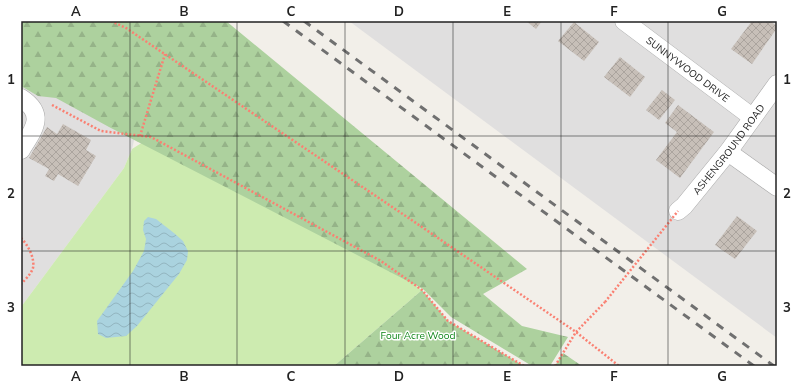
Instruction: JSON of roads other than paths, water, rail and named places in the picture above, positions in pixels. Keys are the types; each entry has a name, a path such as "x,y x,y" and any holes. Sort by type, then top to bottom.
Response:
{"street":[{"name":"SUNNYWOOD DRIVE","path":"624,21 752,117"},
{"name":"ASHENGROUND ROAD","path":"678,211 684,206 728,152 777,84"},
{"path":"21,150 36,124 36,116 27,103"},
{"path":"728,152 777,187"}],"water":[{"path":"148,217 156,219 183,241 188,251 187,260 179,274 137,326 126,336 106,338 98,334 97,321 133,271 144,251 146,239 143,230 144,221"}],"railway":[{"path":"283,21 754,366"},
{"path":"304,21 774,366"}],"park label":[{"name":"Four Acre Wood","path":"418,335"}]}
